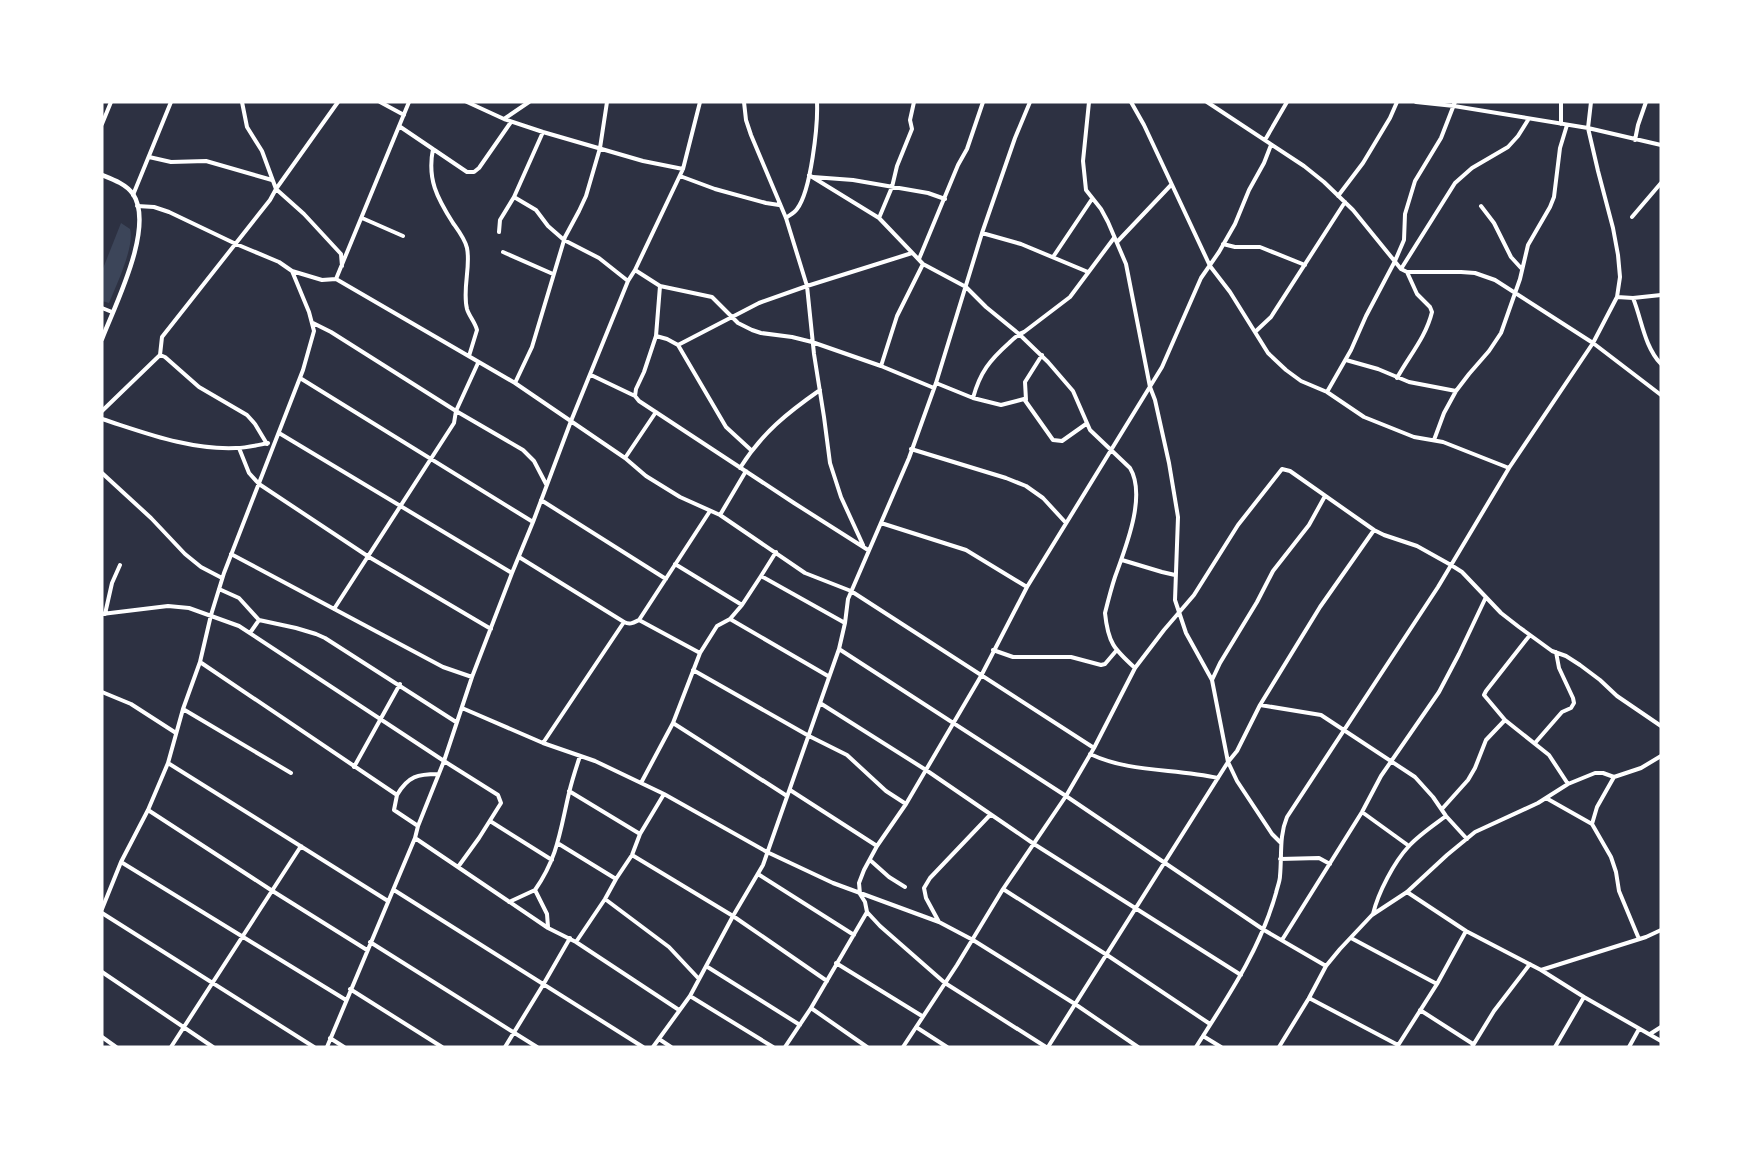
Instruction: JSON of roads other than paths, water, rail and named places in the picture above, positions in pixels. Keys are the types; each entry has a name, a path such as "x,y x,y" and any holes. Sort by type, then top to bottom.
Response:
{"street":[{"path":"102,124 111,102"},
{"path":"134,195 171,102"},
{"path":"242,102 247,127 262,151 276,189 304,214 341,254 342,266"},
{"path":"102,411 160,355 162,337 270,200 338,102"},
{"path":"380,102 404,115"},
{"path":"336,279 409,102"},
{"path":"467,102 511,122 642,161 683,170"},
{"path":"504,119 529,102"},
{"path":"515,383 532,347 564,240 586,196 600,148 607,102"},
{"path":"327,1047 415,838 491,628 628,280 683,170 700,102"},
{"path":"744,102 751,135 786,218 807,286 830,463 841,496 863,545"},
{"path":"786,218 801,204 810,176 817,127 817,102"},
{"path":"879,218 912,129 910,120 914,102"},
{"path":"919,260 958,165 967,149 983,102"},
{"path":"653,1047 690,996 758,874 767,852 839,649 848,599 912,449 935,386 982,233 1030,102"},
{"path":"1089,102 1083,161 1086,190 1101,209 1126,264 1150,387 1169,463 1178,517 1175,600 1186,633 1212,680 1228,762 1237,781 1272,834 1281,842"},
{"path":"1131,102 1210,266 1230,292 1268,353 1301,381 1327,392 1364,417 1406,434 1443,442 1509,468"},
{"path":"1207,102 1324,182 1345,202 1401,268 1407,272 1417,294 1432,312 1421,340 1397,378"},
{"path":"1265,141 1287,102"},
{"path":"1338,196 1368,155 1397,102"},
{"path":"1416,102 1455,104 1528,120 1588,128 1661,145"},
{"path":"1560,124 1561,102"},
{"path":"1196,1047 1241,975 1264,930 1280,876 1281,842 1287,817 1451,565 1509,468 1593,343 1617,297 1620,277 1618,255 1588,128 1591,102"},
{"path":"1635,140 1646,102"},
{"path":"1327,392 1346,360 1395,261 1404,240 1405,214 1415,181 1441,138 1455,104"},
{"path":"1401,268 1455,183 1472,168 1508,147 1528,120"},
{"path":"399,126 468,172 474,172 511,122"},
{"path":"1434,440 1444,413 1456,391 1468,374 1490,351 1501,333 1528,245 1554,197 1560,148 1567,125"},
{"path":"500,232 500,220 514,197 543,132"},
{"path":"1272,145 1234,224 1201,278 1162,367 1027,587 981,676 906,804 877,846 859,883 860,894 867,912 945,983 1047,1047 1237,751 1260,705 1320,607 1374,530"},
{"path":"433,148 430,162 435,191 439,202 466,246 468,310 477,330 469,356"},
{"path":"149,157 171,162 206,161 273,180"},
{"path":"102,175 134,195 140,219 140,234 135,253 102,339"},
{"path":"680,176 715,189 780,205"},
{"path":"810,176 853,180 928,193 945,199"},
{"path":"810,176 879,218 923,264 966,287 1042,355 1073,391 1090,430 1134,474 1134,518 1105,613 1110,638 1116,651 1135,668"},
{"path":"1632,217 1661,183"},
{"path":"973,398 984,369 994,355 1070,297 1116,240 1171,185"},
{"path":"514,197 536,210 548,226 564,240 599,258 628,280"},
{"path":"1053,257 1092,199"},
{"path":"1255,333 1271,316 1345,202"},
{"path":"137,206 154,207 170,212 279,262 292,271 322,280 336,279 515,383 625,458 645,476 720,515 805,573 851,591 1094,748"},
{"path":"1481,206 1494,223 1511,257 1522,268"},
{"path":"362,218 403,236"},
{"path":"982,233 1021,244 1088,272"},
{"path":"1223,244 1235,247 1260,247 1305,265"},
{"path":"502,252 553,274"},
{"path":"678,345 759,303 912,253"},
{"path":"881,366 897,316 923,264"},
{"path":"635,270 660,286 712,297 738,323 752,330 813,342 973,398 1001,405 1016,402 1022,398 1026,400"},
{"path":"292,271 313,323 314,331 300,378 222,578 200,662 183,709 168,763 148,810 121,862 102,911 314,1047"},
{"path":"1407,272 1475,273 1495,280 1593,343 1661,394"},
{"path":"635,396 656,336 660,286"},
{"path":"1617,297 1661,296"},
{"path":"1633,298 1651,351 1661,364"},
{"path":"102,308 112,312"},
{"path":"313,323 523,450 534,461 547,485"},
{"path":"656,336 678,345 726,428 751,450"},
{"path":"160,355 204,391 247,415 267,444"},
{"path":"1042,355 1025,382 1026,400 1053,440 1062,441 1086,424"},
{"path":"1346,360 1378,369 1397,378 1456,391"},
{"path":"334,609 454,423 456,411 478,363"},
{"path":"591,375 635,396 639,401 794,504 868,550"},
{"path":"300,378 533,522"},
{"path":"740,468 751,450 786,414 820,390"},
{"path":"625,458 656,412"},
{"path":"102,419 176,443 207,448 238,448 275,442"},
{"path":"279,433 512,573"},
{"path":"238,448 249,473 259,484 369,557 491,628"},
{"path":"912,449 1026,486 1042,498 1066,523"},
{"path":"903,1047 1066,796 1094,748 1135,668 1194,595 1238,525 1282,469 1290,471 1384,536 1418,546 1462,572 1501,613 1556,652 1580,665 1617,696 1661,726"},
{"path":"720,515 746,471"},
{"path":"102,473 151,518 185,554 201,567 222,578"},
{"path":"1212,680 1273,571 1309,525 1325,496"},
{"path":"541,500 666,579"},
{"path":"519,557 624,622 633,623 639,620 710,511"},
{"path":"881,523 966,550 1027,587"},
{"path":"641,783 673,723 700,653 717,626 730,619 742,604 776,552"},
{"path":"231,554 443,667 472,678"},
{"path":"1122,560 1175,575"},
{"path":"675,564 742,604"},
{"path":"120,565 112,583 104,614 168,606 189,608 239,626 498,795 501,803 458,867"},
{"path":"761,576 845,624"},
{"path":"219,589 239,598 259,620 316,634 400,684 456,722"},
{"path":"1282,939 1391,762 1439,692 1486,597"},
{"path":"730,619 828,676"},
{"path":"250,633 259,620"},
{"path":"639,620 700,653"},
{"path":"543,743 624,622"},
{"path":"1530,634 1484,695 1505,720 1552,759 1568,784"},
{"path":"839,649 1066,796 1264,930 1326,966"},
{"path":"993,650 1013,657 1071,657 1101,665 1105,664 1116,651"},
{"path":"1535,743 1562,712 1571,708 1574,703 1558,668 1556,652"},
{"path":"200,662 397,795"},
{"path":"693,670 847,755 886,791 906,804"},
{"path":"354,767 400,684"},
{"path":"102,692 131,704 176,733"},
{"path":"820,703 926,770 1034,844 1241,975"},
{"path":"1260,705 1321,715 1415,777 1467,839"},
{"path":"462,708 543,743 595,761 664,794 767,852 833,884 939,922 973,940 1075,1004 1138,1047"},
{"path":"183,709 291,773"},
{"path":"1442,810 1468,780 1486,740 1505,720"},
{"path":"673,723 787,796"},
{"path":"1090,754 1102,760 1123,765 1196,773 1218,778"},
{"path":"509,902 535,890 545,876 558,844 569,791 580,756"},
{"path":"1279,1047 1326,966 1340,949 1372,915 1407,892 1475,832 1545,798 1568,784 1595,773 1604,773 1614,777 1641,768 1661,756"},
{"path":"168,763 389,901"},
{"path":"418,826 394,810 397,795 402,785 413,777 422,774 438,774"},
{"path":"1592,824 1597,807 1614,777"},
{"path":"790,790 877,846"},
{"path":"569,791 640,834"},
{"path":"576,942 632,855 640,834 664,794"},
{"path":"1545,798 1592,824 1611,857 1619,891 1639,939"},
{"path":"148,810 367,950"},
{"path":"1362,812 1409,846"},
{"path":"939,922 926,898 924,888 930,878 990,815"},
{"path":"1372,915 1379,894 1409,846 1446,816"},
{"path":"490,821 552,860"},
{"path":"415,838 548,928 570,938 679,1010"},
{"path":"558,844 616,879"},
{"path":"171,1047 301,846"},
{"path":"632,855 733,916 827,981"},
{"path":"1280,859 1319,858 1330,864"},
{"path":"870,860 889,877 905,887"},
{"path":"121,862 346,1000"},
{"path":"758,874 854,935"},
{"path":"394,890 644,1047"},
{"path":"535,890 547,914 548,928"},
{"path":"1003,890 1107,955 1210,1024"},
{"path":"1407,892 1466,931 1541,970 1661,1041"},
{"path":"605,899 669,947 699,979"},
{"path":"785,1047 811,1008 867,912"},
{"path":"1541,970 1661,930"},
{"path":"1309,998 1398,1046 1437,984 1466,931"},
{"path":"505,1047 570,938"},
{"path":"1351,938 1437,984"},
{"path":"370,942 537,1047"},
{"path":"836,963 923,1016"},
{"path":"1420,1010 1472,1046 1494,1011 1530,964"},
{"path":"706,966 800,1025"},
{"path":"102,972 213,1047"},
{"path":"350,990 442,1047"},
{"path":"690,996 772,1047"},
{"path":"1554,1047 1584,997"},
{"path":"811,1008 867,1047"},
{"path":"916,1027 947,1047"},
{"path":"1650,1034 1661,1028"},
{"path":"1629,1047 1639,1029"},
{"path":"1203,1036 1221,1047"},
{"path":"102,1037 116,1047"},
{"path":"330,1038 344,1047"},
{"path":"659,1039 671,1047"}]}
